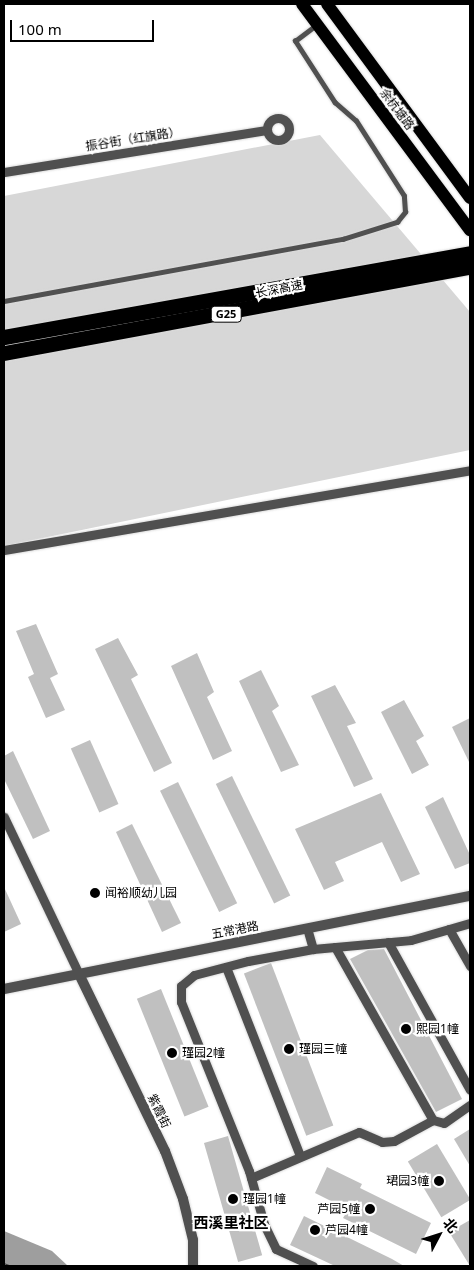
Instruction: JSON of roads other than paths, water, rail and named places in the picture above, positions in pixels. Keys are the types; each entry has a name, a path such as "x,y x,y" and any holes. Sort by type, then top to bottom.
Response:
{"highway":[{"name":"长深高速","path":"4,337 470,253"},
{"name":"长深高速","path":"4,354 470,267"}],"main road":[{"name":"余杭塘路","path":"302,4 470,230"},
{"name":"余杭塘路","path":"327,4 470,198"}],"street":[{"name":"振谷街（红旗路）","path":"4,172 266,130"},
{"path":"4,550 470,470"},
{"path":"4,817 79,974"},
{"name":"五常港路","path":"4,989 470,896"},
{"path":"313,1266 276,1249 264,1224 251,1178 181,1002 181,986 194,976 226,967 313,949 411,940 470,923"},
{"path":"308,928 313,949"},
{"path":"449,929 470,966"},
{"path":"388,942 470,1090"},
{"path":"335,947 433,1120"},
{"path":"226,967 300,1156"},
{"name":"紫霞街","path":"79,974 164,1151 183,1199 193,1240 193,1266"},
{"path":"251,1178 360,1132 382,1142 394,1141 433,1120 444,1123 470,1105"}],"lane":[{"path":"4,301 343,239 397,222 405,212 404,196 356,121 335,103 295,41 317,25"}],"place":[{"name":"闻裕顺幼儿园","path":"95,893"},
{"name":"熙园1幢","path":"406,1029"},
{"name":"瑾园三幢","path":"289,1049"},
{"name":"瑾园2幢","path":"172,1053"},
{"name":"珺园3幢","path":"439,1181"},
{"name":"瑾园1幢","path":"233,1199"},
{"name":"芦园5幢","path":"370,1209"},
{"name":"芦园4幢","path":"315,1230"}],"district":[{"name":"西溪里社区","path":"231,1223"}]}
